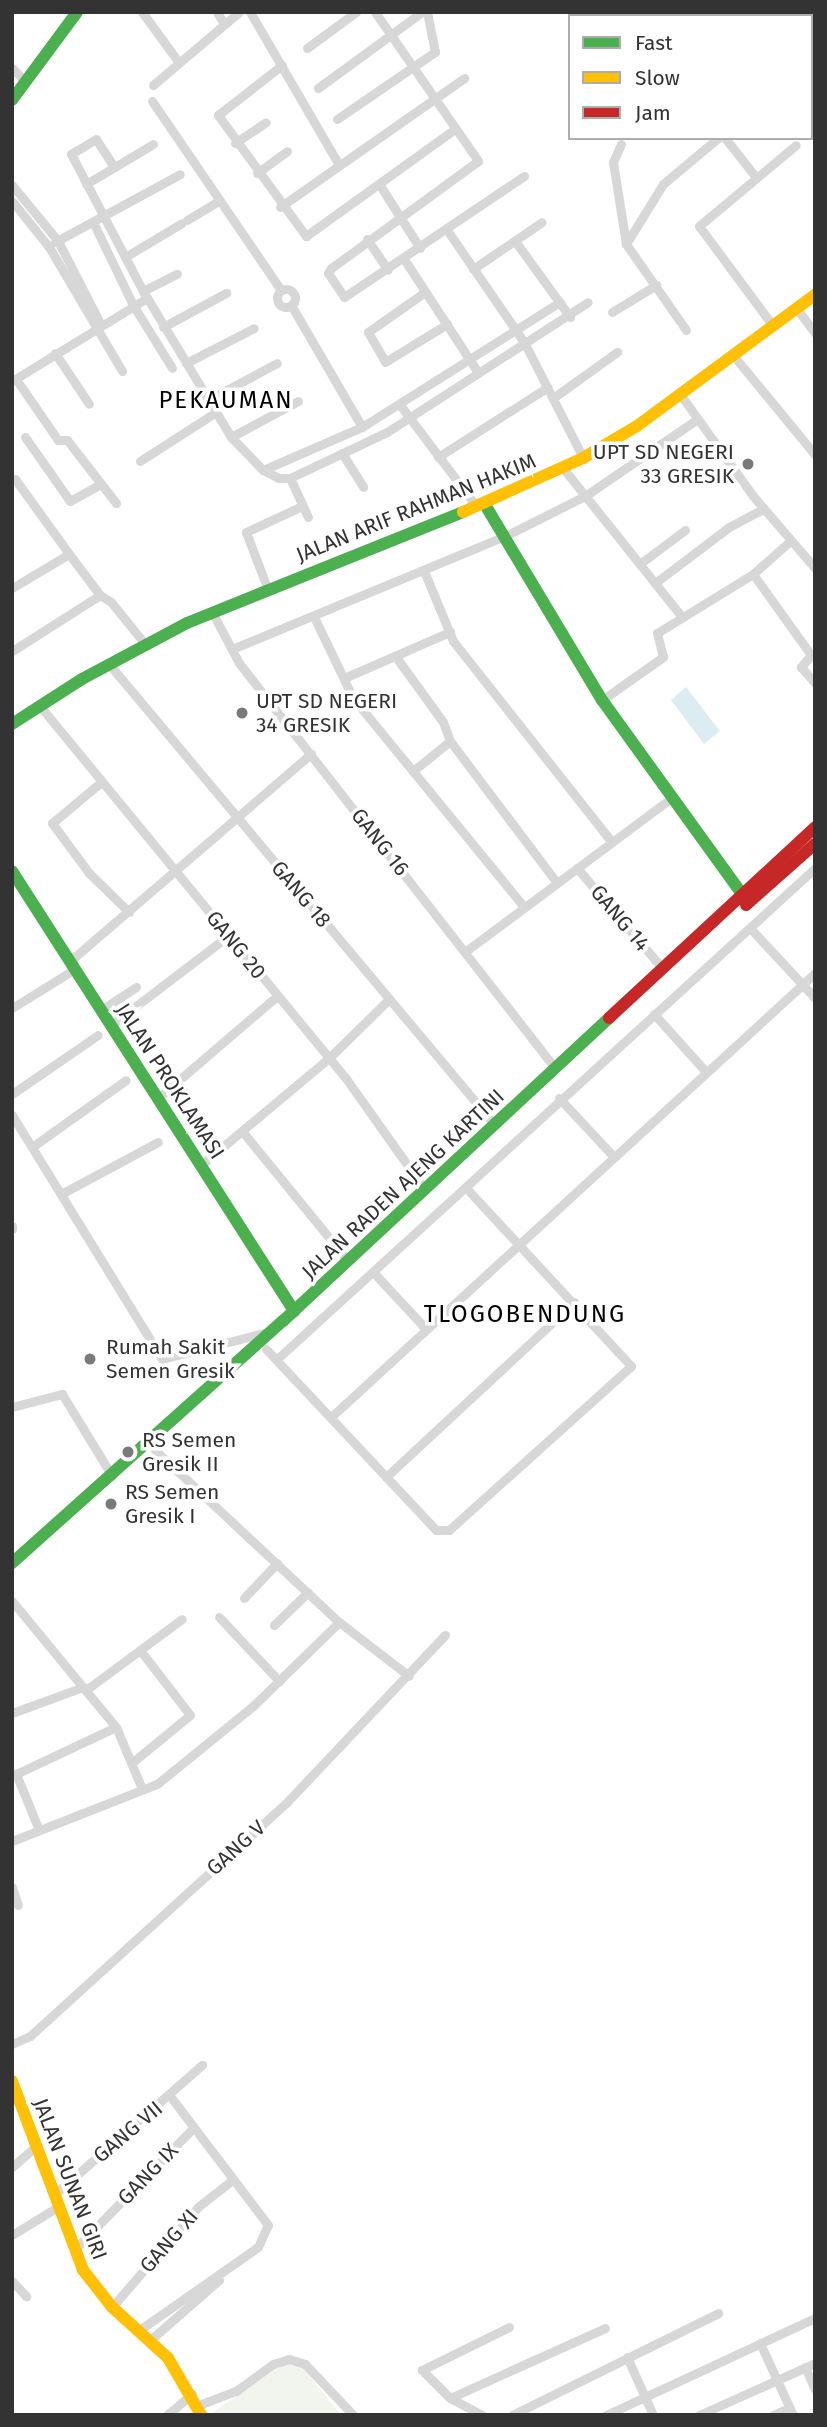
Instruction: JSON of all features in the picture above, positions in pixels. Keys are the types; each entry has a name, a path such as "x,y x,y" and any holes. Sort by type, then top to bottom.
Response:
{"main road":[{"path":"12,100 77,12"},
{"name":"JALAN ARIF RAHMAN HAKIM","path":"12,724 109,664 212,612 480,505 583,458 680,394 815,295"},
{"path":"480,505 503,537 602,700 742,894"},
{"name":"JALAN RADEN AJENG KARTINI","path":"716,925 742,894 815,827"},
{"name":"JALAN RADEN AJENG KARTINI","path":"12,1563 155,1450 267,1349 716,925 815,844"},
{"name":"JALAN PROKLAMASI","path":"12,871 294,1311"},
{"name":"JALAN RADEN AJENG KARTINI","path":"12,1575 112,1476 294,1311 662,968 700,940"},
{"name":"JALAN SUNAN GIRI","path":"12,2081 74,2250 94,2288 168,2358 197,2405"}],"street":[{"path":"142,12 177,60"},
{"path":"217,12 224,24"},
{"path":"153,85 177,60 239,12"},
{"path":"250,12 339,165"},
{"path":"307,48 356,12"},
{"path":"375,12 477,163 400,215 329,271 344,297 388,270 524,176"},
{"path":"318,88 425,12 438,48 337,119"},
{"path":"282,65 218,111 236,143 280,206 306,236 455,129"},
{"path":"12,68 26,82"},
{"path":"280,206 464,78"},
{"path":"152,101 281,290 293,291 291,305 362,427"},
{"path":"236,143 266,121"},
{"path":"114,167 96,139 72,153 163,327 232,437 263,470 289,478 387,432 477,371 570,317 588,302"},
{"path":"626,244 663,184 716,140"},
{"path":"726,140 755,176"},
{"path":"86,184 153,144"},
{"path":"621,144 613,162 626,244 686,330"},
{"path":"773,326 699,226 755,176 796,145"},
{"path":"257,173 288,151"},
{"path":"49,247 180,174"},
{"path":"379,184 420,248"},
{"path":"12,185 58,241 97,325"},
{"path":"12,201 49,247 122,371"},
{"path":"125,257 219,201"},
{"path":"93,222 133,305 172,368"},
{"path":"473,270 542,222"},
{"path":"447,230 524,342 583,458"},
{"path":"368,239 388,270"},
{"path":"515,241 570,317"},
{"path":"404,259 477,371"},
{"path":"116,503 67,440 58,440 14,380 177,274"},
{"path":"612,312 656,285"},
{"path":"425,292 368,332 385,362 447,324"},
{"path":"163,327 226,293"},
{"path":"263,470 362,427 400,405 513,328 559,302"},
{"path":"797,309 815,333"},
{"path":"186,363 254,328"},
{"path":"553,398 617,352"},
{"path":"55,353 89,404"},
{"path":"733,355 815,455"},
{"path":"208,400 277,363"},
{"path":"438,457 548,387"},
{"path":"680,394 763,509 815,568"},
{"path":"232,437 298,401"},
{"path":"400,405 438,457 480,505"},
{"path":"140,461 216,412"},
{"path":"376,419 387,432"},
{"path":"232,649 503,537 585,496 696,419"},
{"path":"352,432 359,444"},
{"path":"24,437 70,501 101,484"},
{"path":"342,453 363,487"},
{"path":"562,468 682,617"},
{"path":"289,478 307,517"},
{"path":"15,480 100,595 111,602 145,645"},
{"path":"268,590 245,534 302,506"},
{"path":"655,583 729,527 763,509"},
{"path":"641,563 685,530"},
{"path":"602,700 661,659 656,635 753,574 790,541"},
{"path":"12,588 70,554"},
{"path":"424,571 450,632 612,842"},
{"path":"753,574 811,655 802,667 815,683"},
{"path":"12,651 100,595"},
{"name":"GANG 16","path":"212,612 232,649 555,1068"},
{"path":"314,617 354,698 524,907"},
{"path":"344,678 450,632"},
{"path":"396,657 443,722 450,741 557,883"},
{"name":"GANG 18","path":"109,664 494,1124"},
{"name":"GANG 20","path":"40,706 100,783 329,1058 425,1190"},
{"path":"413,771 450,741"},
{"path":"12,1008 73,965 235,816 311,754"},
{"path":"100,783 52,823 89,873 129,912"},
{"path":"466,951 671,798"},
{"name":"GANG 14","path":"577,868 662,968"},
{"path":"277,1360 466,1188 559,1098 815,868"},
{"path":"751,928 815,998"},
{"path":"111,1025 229,935"},
{"path":"331,1417 815,973"},
{"path":"101,1010 136,987"},
{"path":"158,1098 277,996"},
{"path":"201,1165 329,1058 389,999"},
{"path":"654,1014 706,1072"},
{"path":"12,1094 98,1035"},
{"path":"32,1147 127,1080"},
{"path":"559,1098 614,1157"},
{"path":"12,1115 162,1359 272,1331"},
{"path":"242,1131 348,1261"},
{"path":"61,1195 158,1142"},
{"path":"267,1349 436,1530 449,1530 628,1372 630,1363 466,1188"},
{"path":"373,1272 426,1329"},
{"path":"386,1477 574,1302"},
{"path":"12,1407 62,1394 112,1476"},
{"path":"155,1450 339,1622 409,1676"},
{"path":"244,1598 277,1563"},
{"path":"274,1625 307,1592"},
{"path":"12,1601 116,1727 134,1761 142,1789"},
{"path":"219,1617 279,1681"},
{"path":"12,1713 85,1688 182,1619"},
{"path":"12,1841 157,1784 279,1681 339,1622"},
{"name":"GANG V","path":"12,2044 30,2036 287,1802 445,1635"},
{"path":"134,1761 190,1715 140,1650"},
{"path":"39,1829 16,1774 116,1727"},
{"path":"12,1887 18,1905"},
{"name":"GANG VII","path":"12,2235 57,2200 202,2066"},
{"path":"149,2341 258,2247 268,2225 231,2181 170,2096"},
{"name":"GANG IX","path":"74,2250 193,2128"},
{"path":"12,2167 37,2145"},
{"name":"GANG XI","path":"112,2307 199,2206 231,2181"},
{"path":"138,2331 258,2247"},
{"path":"12,2281 26,2296"},
{"path":"512,2415 718,2313"},
{"path":"606,2415 815,2318"},
{"path":"482,2415 450,2398 423,2369 509,2327"},
{"path":"450,2398 605,2328"},
{"path":"760,2343 791,2411 773,2415"},
{"path":"627,2357 653,2415"},
{"path":"167,2415 236,2390 273,2364 293,2359 305,2364 353,2415"},
{"path":"699,2415 815,2362"},
{"path":"805,2367 815,2389"}],"shaded area":[{"path":"686,687 720,731 704,744 671,700"},
{"path":"283,2364 300,2364 341,2415 209,2415"}],"traffic: fast":[{"path":"12,100 77,12"},
{"path":"484,503 602,700 742,894"},
{"path":"12,724 82,679 187,623 463,512"},
{"path":"12,871 294,1311"},
{"path":"12,1563 283,1321 609,1018"}],"traffic: slow":[{"path":"463,512 583,458 637,426 815,295"},
{"path":"12,2081 83,2270 112,2307 168,2358 201,2415"}],"traffic: jam":[{"path":"609,1018 815,827"},
{"path":"746,905 815,844"}],"place":[{"name":"UPT SD NEGERI 33 GRESIK","path":"748,464"},
{"name":"UPT SD NEGERI 34 GRESIK","path":"242,713"},
{"name":"Rumah Sakit Semen Gresik","path":"90,1359"},
{"name":"RS Semen Gresik II","path":"128,1452"},
{"name":"RS Semen Gresik I","path":"111,1504"}],"district":[{"name":"PEKAUMAN","path":"226,401"},
{"name":"TLOGOBENDUNG","path":"525,1315"}]}
